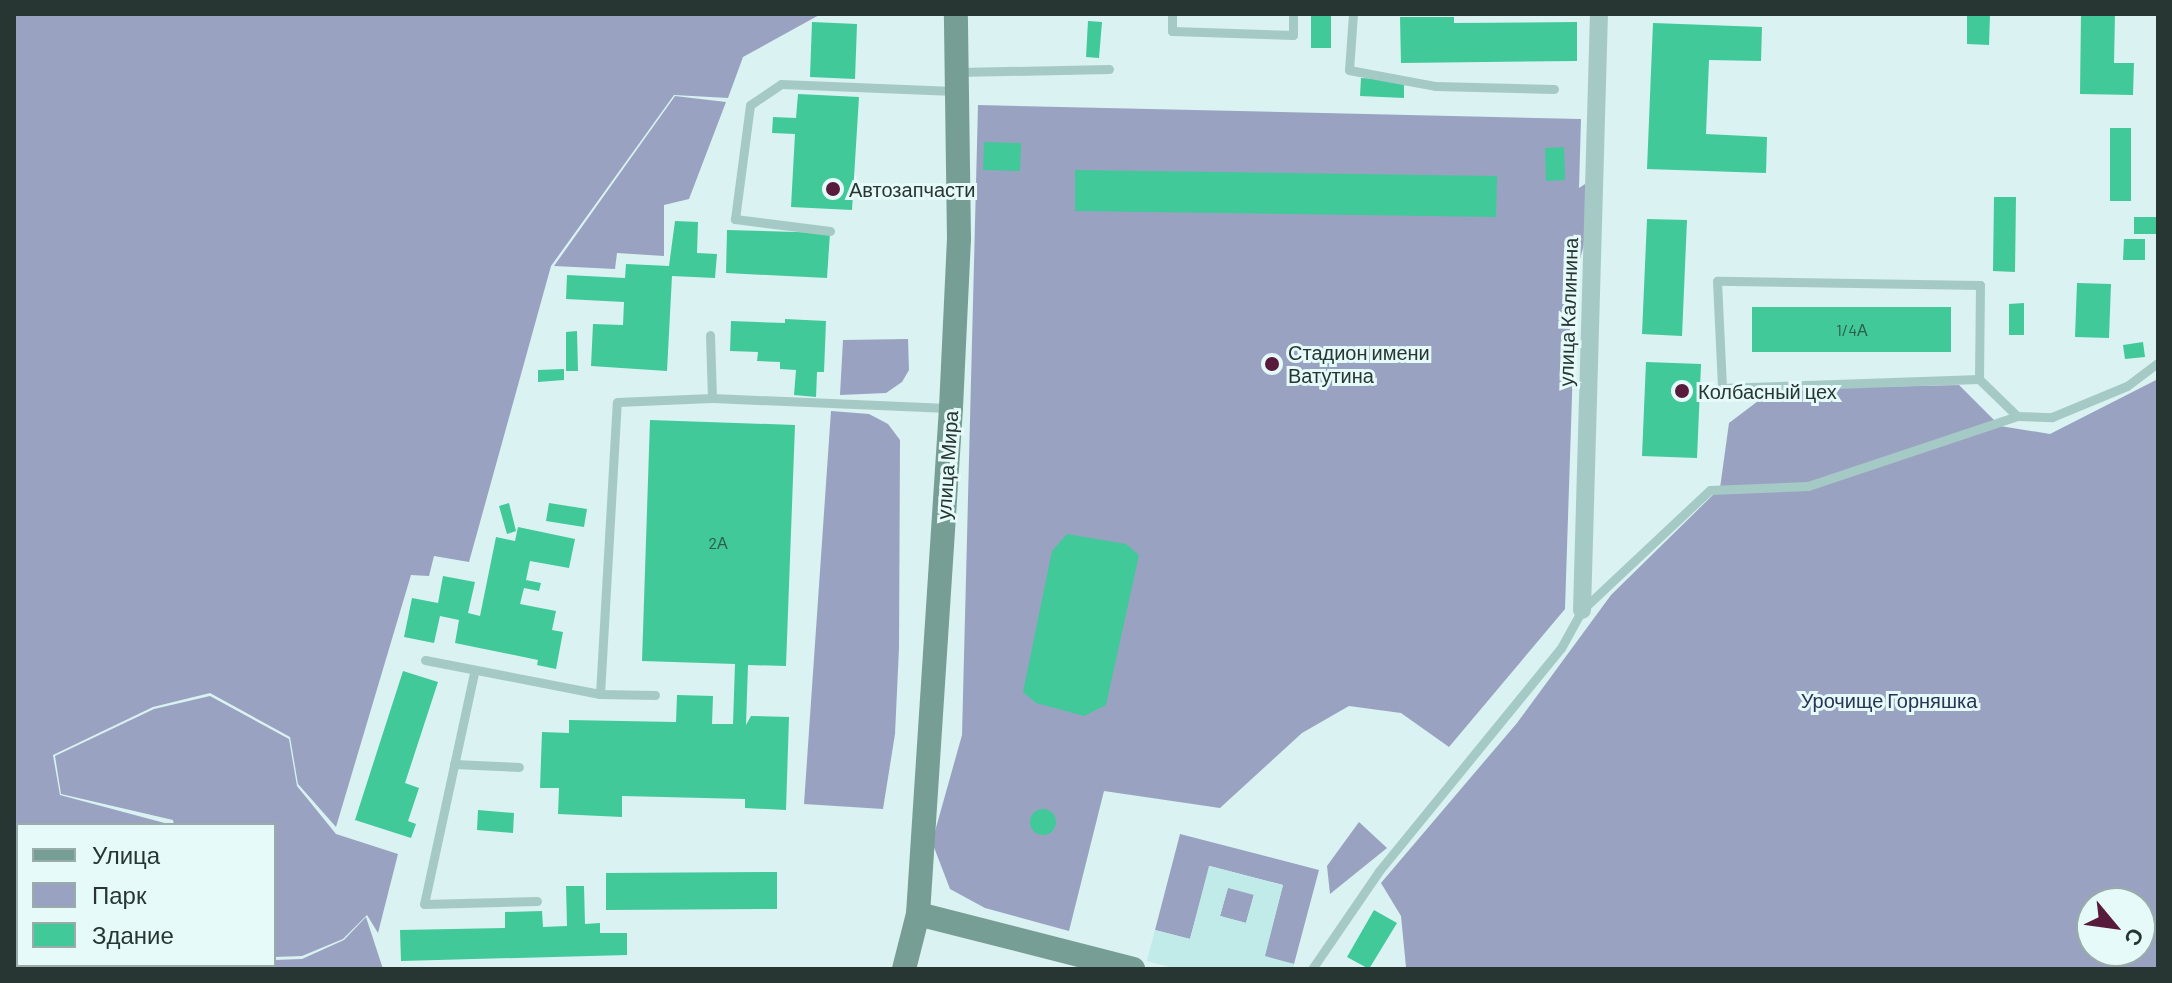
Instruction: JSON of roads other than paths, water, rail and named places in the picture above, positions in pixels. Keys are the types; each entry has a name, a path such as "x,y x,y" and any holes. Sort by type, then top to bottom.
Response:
{"main road":[{"name":"улица Мира","path":"904,969 918,914 951,408 956,14"},
{"path":"918,914 1133,969"}],"street":[{"name":"улица Калинина","path":"1582,610 1599,14"}],"lane":[{"path":"1172,14 1172,31 1293,35 1293,14"},
{"path":"1353,14 1349,70 1435,86 1554,89"},
{"path":"830,231 735,219 750,105 781,84 957,81 1109,69"},
{"path":"1979,379 1980,285 1717,281 1722,388 1979,379 2017,416"},
{"path":"710,335 712,398"},
{"path":"1312,969 1379,871 1561,648 1582,610 1710,490 1808,486 2017,416 2052,417 2127,386 2158,363"},
{"path":"600,694 617,402 712,398 951,408"},
{"path":"425,660 474,673 600,694 655,695"},
{"path":"474,673 424,904 537,901"},
{"path":"454,764 519,767"}],"place":[{"name":"Автозапчасти","path":"833,189"},
{"name":"Стадион имени Ватутина","path":"1272,364"},
{"name":"Колбасный цех","path":"1682,391"}],"park label":[{"name":"Урочище Горняшка","path":"1889,700"}]}
